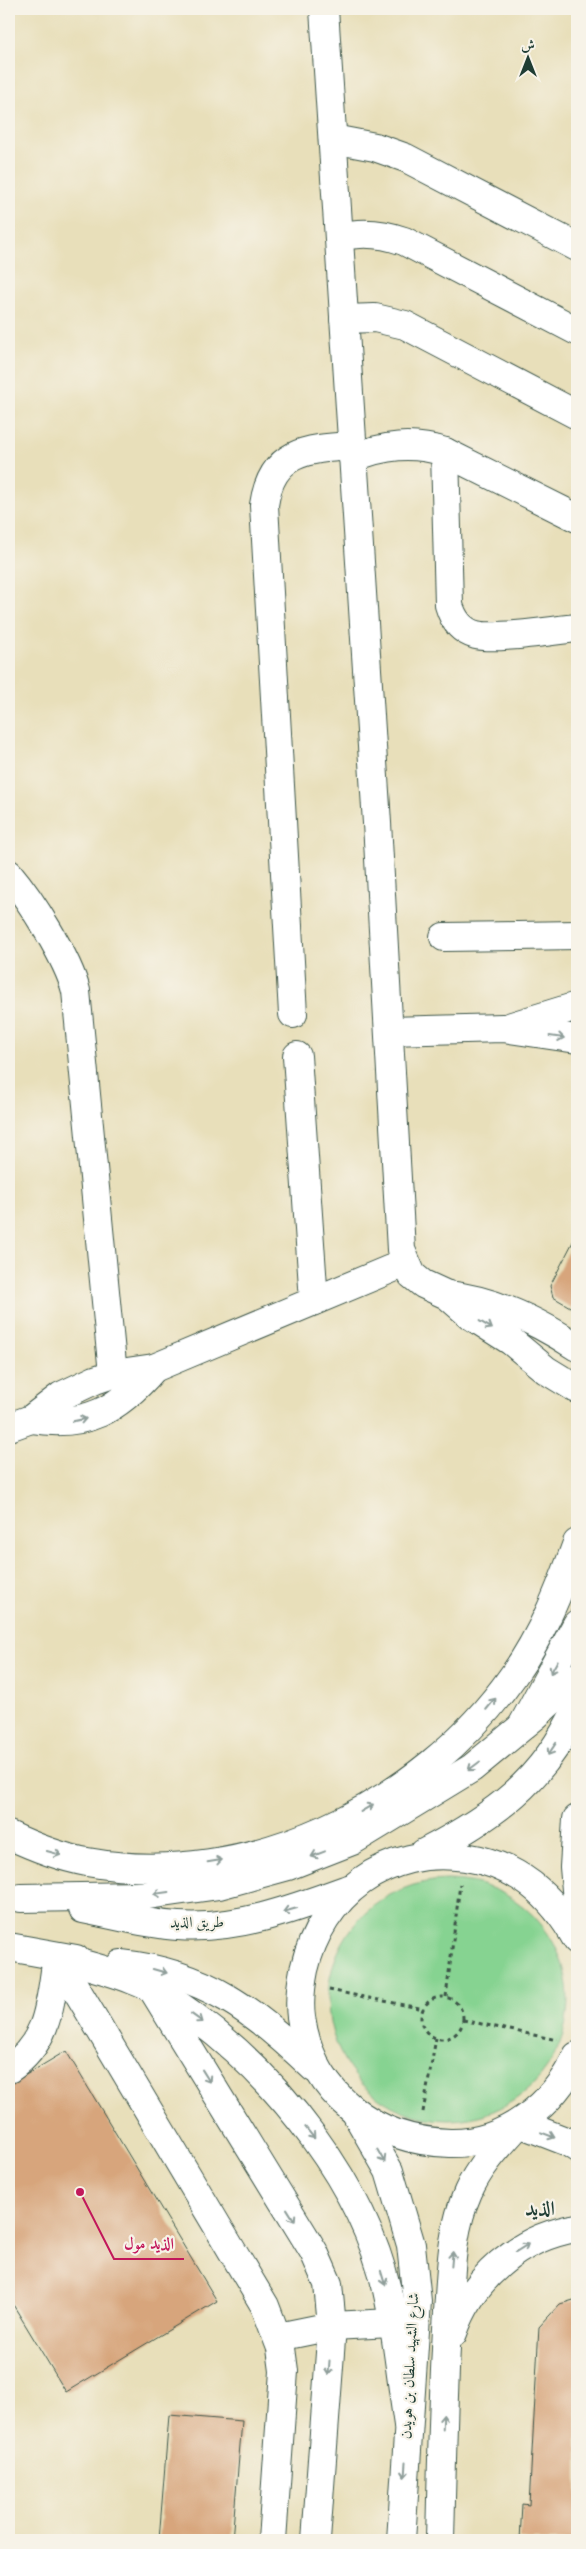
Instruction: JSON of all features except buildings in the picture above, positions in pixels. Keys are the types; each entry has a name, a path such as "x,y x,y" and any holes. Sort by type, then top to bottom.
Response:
{"main road":[{"path":"324,9 389,1031 401,1250 405,1263 412,1275 423,1284 447,1295 486,1302 522,1318 577,1347"},
{"path":"333,139 375,147 406,158 577,247"},
{"path":"339,238 351,234 377,233 404,241 577,331"},
{"path":"344,319 375,318 405,325 577,415"},
{"path":"292,1014 264,505 267,488 274,473 285,461 299,452 316,448 352,452 392,445 428,447 445,452 577,518"},
{"path":"445,452 449,605 458,624 467,631 488,636 577,628"},
{"path":"9,874 61,955 73,978 76,991 113,1374"},
{"path":"444,937 577,935"},
{"path":"503,1028 577,1006"},
{"path":"389,1031 503,1028 577,1039"},
{"path":"297,1056 314,1301"},
{"path":"17,1423 78,1387 113,1374 154,1368 405,1263"},
{"path":"447,1295 470,1315 511,1341 546,1370 577,1389"},
{"path":"17,1423 67,1422 102,1413 132,1393 154,1368"},
{"path":"9,1835 43,1850 87,1862 133,1867 179,1866 258,1852 318,1833 352,1818 412,1778 466,1731 491,1705 532,1648 548,1618 577,1543"},
{"path":"520,1729 577,1624"},
{"path":"15,1897 141,1896 218,1885 288,1866 352,1841 472,1768 520,1729 577,1677"},
{"path":"414,1858 472,1827 505,1804 534,1776 577,1708"},
{"path":"577,1818 574,1867 577,1901"},
{"path":"577,1940 564,1915 541,1891 513,1871 482,1859 448,1854 414,1858 392,1864 352,1888 328,1914 310,1946 301,1984 301,2016 310,2051 322,2075 337,2096 356,2114 386,2131 419,2141 453,2143 487,2137 519,2123 568,2142 577,2148"},
{"name":"طريق الذيد","path":"15,1897 178,1926 243,1922 293,1909 352,1888"},
{"path":"9,1947 57,1957 134,1980 172,2000 215,2032 267,2080 317,2141 352,2200 375,2251 387,2290 408,2425"},
{"path":"57,1957 142,1966 205,1984 246,2008 277,2032 322,2075"},
{"path":"9,2069 21,2060 38,2041 48,2017 57,1957"},
{"path":"57,1957 265,2306 278,2337 284,2371 284,2394 272,2540"},
{"path":"153,1990 314,2252 328,2284 332,2326 316,2540"},
{"path":"440,2540 445,2356 457,2223 480,2168 519,2123 546,2102 568,2076 572,2049"},
{"name":"شارع الشهيد سلطان بن هويدن","path":"356,2114 390,2171 411,2245 417,2301 401,2540"},
{"path":"445,2356 460,2314 476,2288 506,2257 530,2243 577,2228"},
{"path":"278,2337 332,2326 392,2323"}],"path":[{"path":"446,1997 464,1857"},
{"path":"301,1984 424,2009"},
{"path":"446,1997 457,2003 462,2010 463,2020 461,2029 454,2036 445,2039 436,2038 428,2034 423,2026 421,2017 430,2001 446,1997"},
{"path":"463,2020 572,2049"},
{"path":"419,2141 436,2038"}],"green space":[{"path":"436,1880 460,1880 483,1885 505,1894 533,1915 548,1933 559,1954 566,1977 568,2000 566,2023 559,2046 548,2067 533,2085 505,2106 483,2115 460,2120 436,2120 413,2115 391,2106 372,2093 355,2076 342,2057 333,2035 328,2012 328,1988 333,1965 342,1943 355,1924 372,1907 391,1894 413,1885"}],"place":[{"name":"الذيد مول","path":"80,2192"}],"district":[{"name":"الذيد","path":"540,2210"}]}
